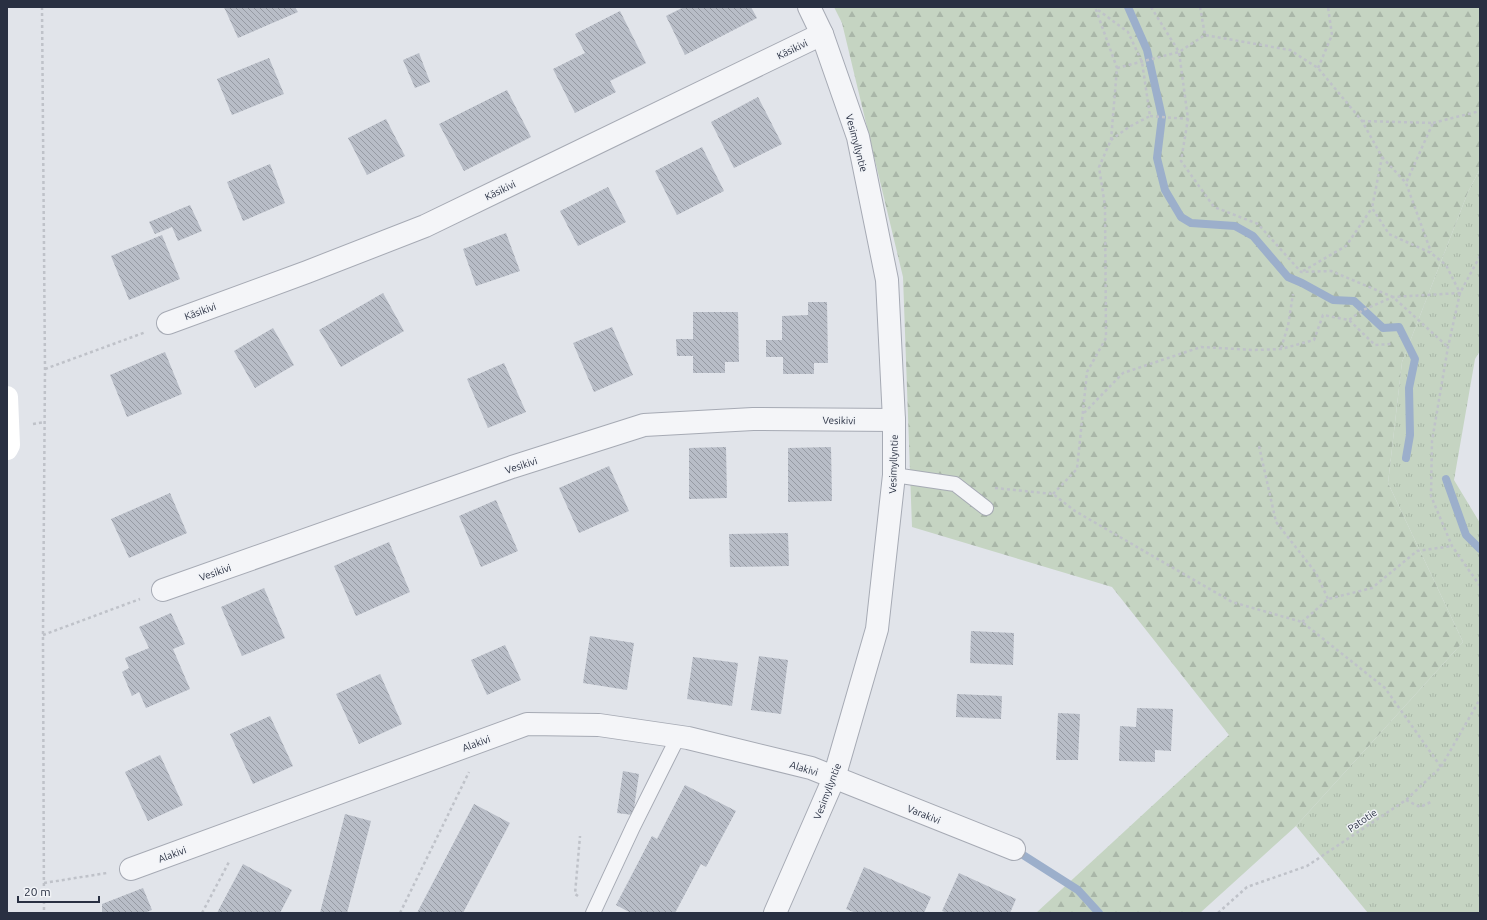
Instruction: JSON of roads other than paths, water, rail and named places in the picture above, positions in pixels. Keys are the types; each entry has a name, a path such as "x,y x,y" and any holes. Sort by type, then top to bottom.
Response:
{"main road":[{"path":"7,397 9,445 7,449"}],"street":[{"name":"Vesimyllyntie","path":"775,913 834,778 877,628 894,475 894,420 887,280 858,137 822,34 809,7"},
{"name":"Käsikivi","path":"168,323 307,272 424,226 822,34"},
{"name":"Vesikivi","path":"163,590 512,467 644,425 753,419 894,420"},
{"name":"Alakivi","path":"131,869 527,724 599,725 688,738 811,768 834,778"},
{"name":"Varakivi","path":"834,778 1014,850"}],"lane":[{"path":"894,475 955,484 986,508"},
{"path":"594,909 678,737"}],"waterway":[{"path":"1128,7 1147,50 1162,117 1157,158 1165,190 1181,217 1191,223 1235,226 1253,236 1288,277 1333,300 1354,301 1383,328 1399,327 1415,359 1409,388 1410,435 1406,458"},
{"path":"1446,479 1466,535 1480,549"},
{"path":"1015,850 1078,890 1099,913"}]}
